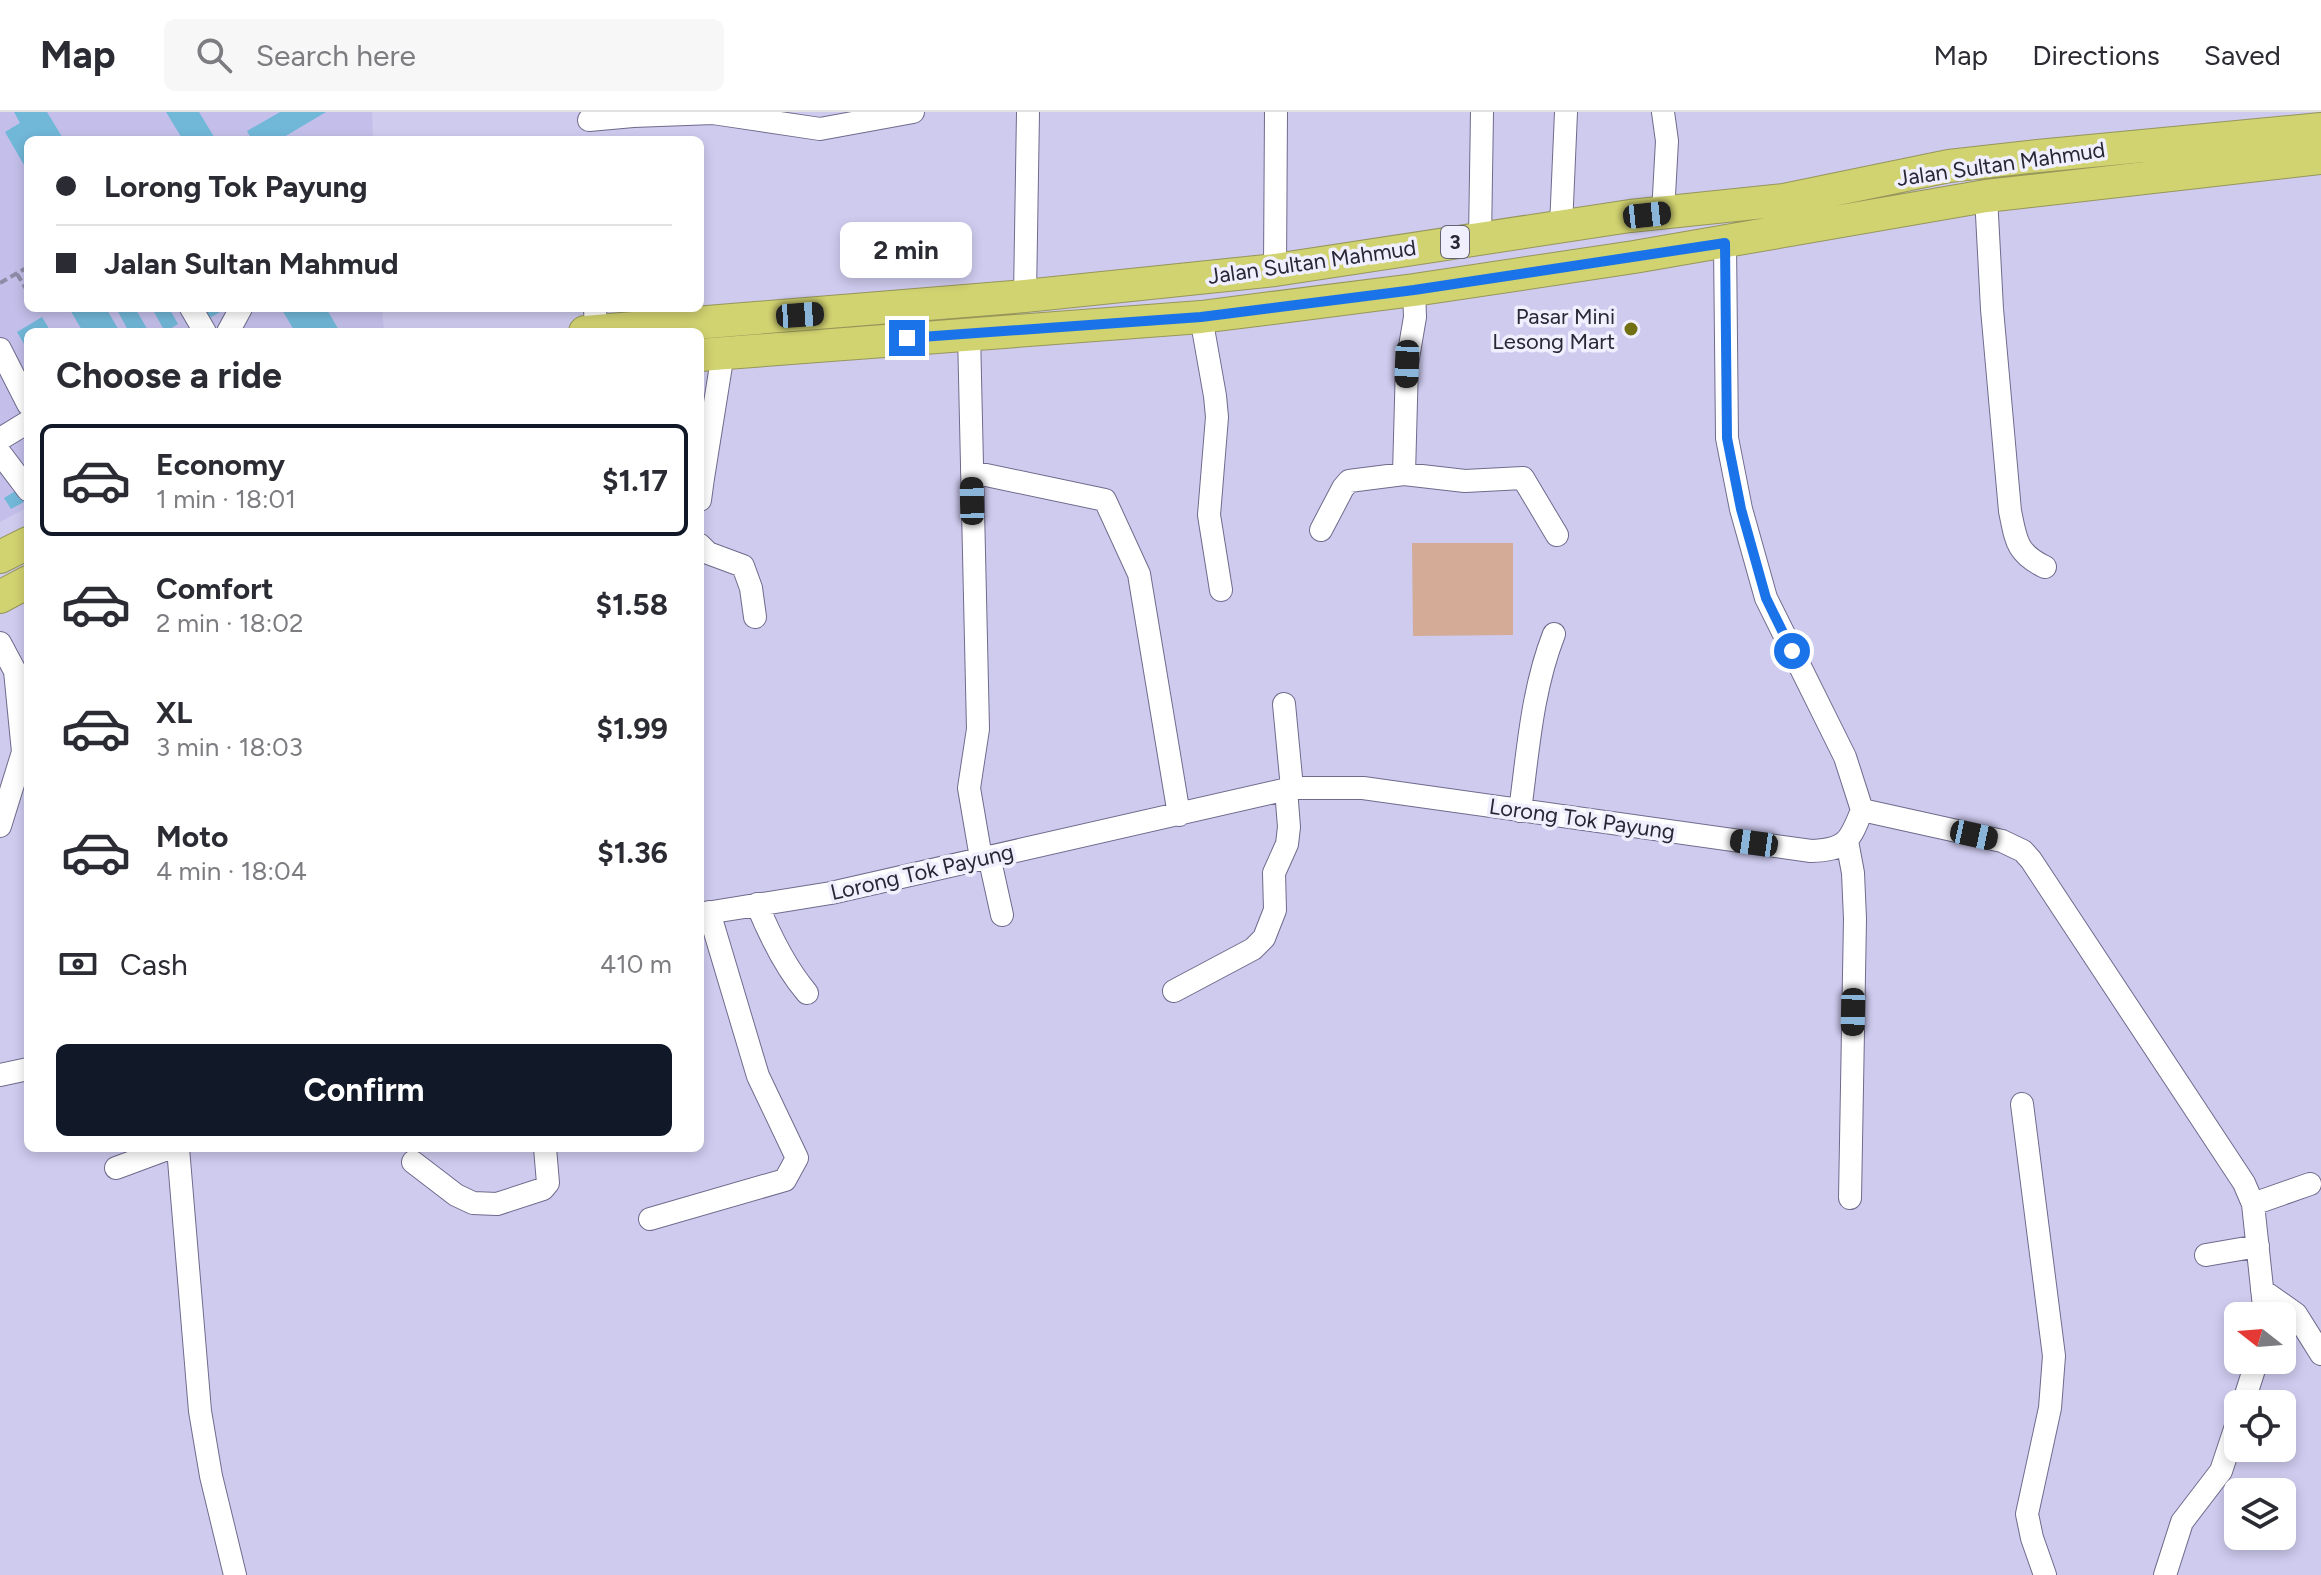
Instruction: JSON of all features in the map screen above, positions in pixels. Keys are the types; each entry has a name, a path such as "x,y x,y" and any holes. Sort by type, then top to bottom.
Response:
{"highway":[{"name":"Jalan Sultan Mahmud","path":"592,323 1025,296 1275,270 1630,216 1784,200 1949,166 2321,129"},
{"name":"Jalan Sultan Mahmud","path":"712,354 1201,317 1414,290 1725,243 1986,196 2321,158"},
{"path":"1630,216 1634,257"},
{"path":"0,557 24,545"},
{"path":"0,597 24,584"}],"street":[{"path":"590,124 633,116 713,113 820,129 913,112"},
{"path":"1025,296 1028,112"},
{"path":"1275,270 1276,112"},
{"path":"1480,239 1482,112"},
{"path":"1561,227 1566,112"},
{"path":"1663,112 1667,141 1663,213"},
{"path":"1986,196 1992,309 2010,511 2017,543 2028,559 2045,567"},
{"path":"1725,243 1727,438 1741,509 1766,598 1845,757 1862,810 1847,841 1853,873 1855,919 1850,1198"},
{"path":"1404,474 1407,364 1415,317 1414,290"},
{"path":"1201,317 1217,417 1209,515 1221,590"},
{"path":"969,333 978,729 969,788 1002,915"},
{"path":"0,349 24,396"},
{"path":"704,449 712,354"},
{"path":"0,439 24,424"},
{"path":"0,453 14,482"},
{"path":"972,472 1105,500 1139,574 1179,815"},
{"path":"1321,530 1349,481 1404,474 1465,481 1523,478 1557,535"},
{"path":"704,549 743,566 751,588 755,617"},
{"path":"1520,811 1534,705 1554,634"},
{"path":"0,643 15,671 23,752 0,826"},
{"path":"1174,991 1253,949 1264,938 1275,910 1274,873 1287,844 1289,827 1284,704"},
{"name":"Lorong Tok Payung","path":"705,913 831,893 1289,788 1363,788 1811,851 1831,851 1847,841"},
{"path":"1862,810 2002,841 2023,851 2031,860 2238,1173 2253,1204 2263,1302"},
{"path":"757,904 770,936 807,993"},
{"path":"650,1219 785,1180 797,1158 758,1076 705,913"},
{"path":"0,1075 24,1070"},
{"path":"2022,1104 2054,1356 2054,1387 2027,1514 2045,1575"},
{"path":"116,1168 159,1152"},
{"path":"178,1152 200,1411 211,1476 235,1575"},
{"path":"413,1162 456,1195 473,1203 497,1204 543,1189 548,1183 545,1152"},
{"path":"2253,1204 2310,1184"},
{"path":"2206,1255 2258,1246"},
{"path":"2262,1290 2296,1314 2321,1354"},
{"path":"2165,1575 2182,1522 2221,1471 2224,1462"}],"path":[{"path":"0,283 24,270"},
{"path":"17,274 24,285"}],"shaded area":[{"path":"0,112 372,112 373,136 24,136 24,312 382,312 384,328 24,328 24,509 0,522"},
{"path":"1412,543 1513,543 1513,635 1413,636"}],"building":[{"path":"14,112 47,112 62,136 24,136 24,165 5,132 20,123"},
{"path":"166,112 199,112 214,136 181,136"},
{"path":"280,112 326,112 286,136 250,136 247,131"},
{"path":"71,312 108,312 118,328 81,328"},
{"path":"118,312 137,312 147,328 127,328"},
{"path":"154,312 171,312 178,324 163,328"},
{"path":"204,312 220,312 208,319"},
{"path":"283,312 328,312 338,328 293,328"},
{"path":"42,317 49,328 24,328 24,344 17,332"},
{"path":"17,490 24,502 11,509 4,498"}],"place":[{"name":"Pasar Mini Lesong Mart","path":"1631,329"}],"route":[{"path":"907,338 1201,317 1414,290 1725,243 1727,438 1741,509 1766,598 1792,651"}]}
